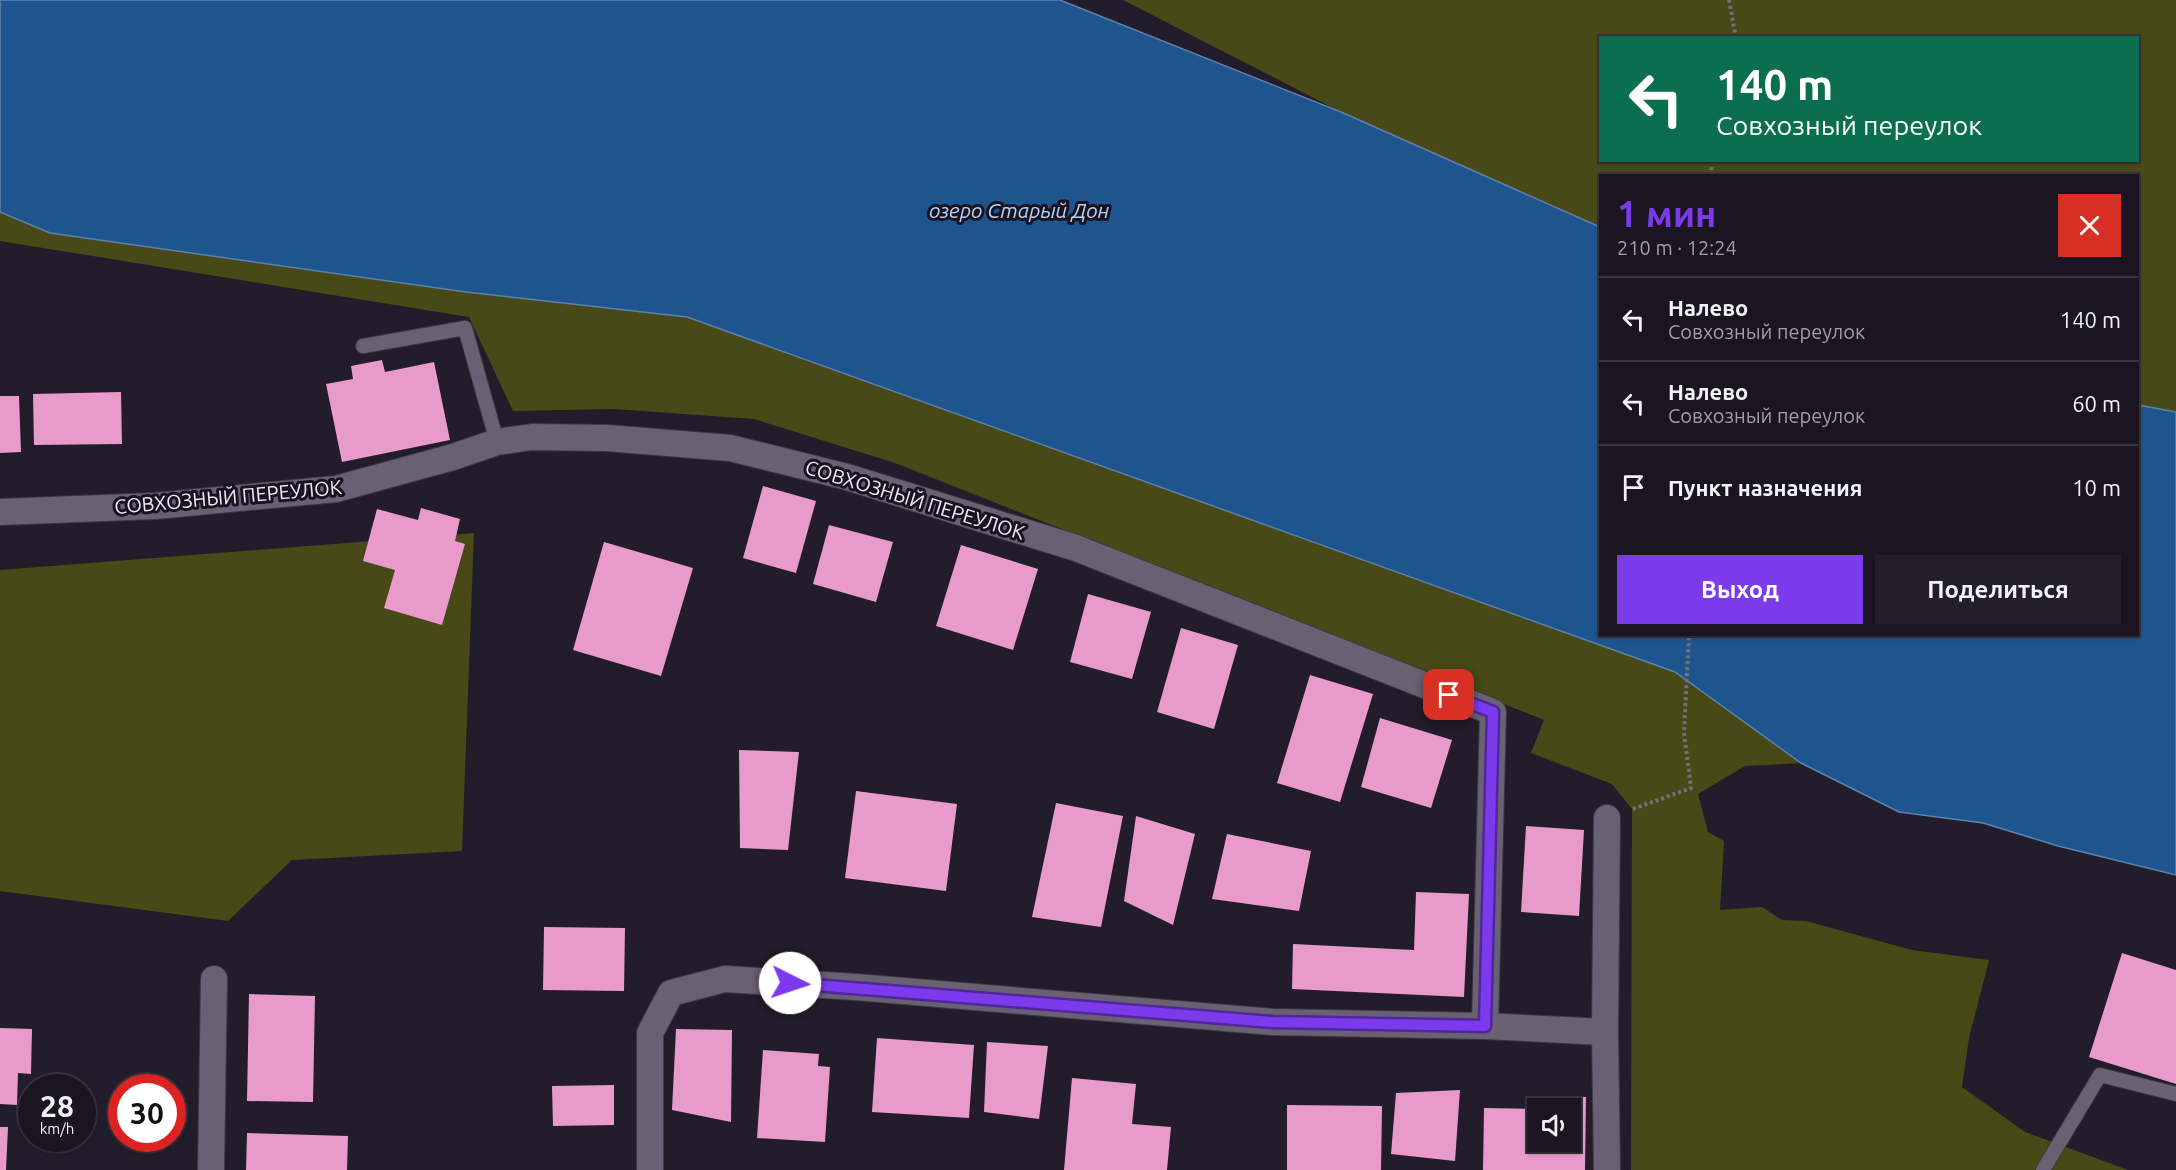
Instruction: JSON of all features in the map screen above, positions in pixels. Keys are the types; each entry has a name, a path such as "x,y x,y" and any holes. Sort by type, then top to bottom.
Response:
{"street":[{"name":"СОВХОЗНЫЙ ПЕРЕУЛОК","path":"0,513 155,506 336,489 453,457 497,442 532,437 607,438 730,448 847,477 1076,548 1493,712 1485,1026"},
{"path":"1607,818 1605,1032 1607,1170"},
{"path":"211,1170 214,979"},
{"path":"650,1170 650,1033 671,993 725,979 856,987 1273,1022 1485,1026 1605,1032"}],"lane":[{"path":"363,346 465,328 497,442"},
{"path":"2043,1170 2100,1075 2176,1094"}],"path":[{"path":"1729,0 1736,36"},
{"path":"1607,818 1691,788 1684,733 1689,636"}],"shaded area":[{"path":"1123,0 2176,0 2176,412 2139,405 2139,174 1599,174 1599,227 1341,112"},
{"path":"0,212 50,233 466,292 687,317 1675,672 1801,763 1745,766 1698,794 1708,832 1724,841 1720,910 1762,907 1782,920 1806,921 1912,950 1989,960 1969,1038 1962,1087 2025,1132 2128,1170 1631,1170 1632,809 1612,784 1531,753 1544,720 895,463 754,419 614,409 513,411 469,317 0,241"},
{"path":"474,533 462,851 292,860 228,921 0,891 0,570"}],"water":[{"name":"озеро Старый Дон","path":"0,0 1060,0 1341,112 1599,227 1599,636 2139,636 2139,405 2176,412 2176,875 2058,846 1983,823 1899,812 1801,763 1675,672 687,317 466,292 50,233 0,212"}],"building":[{"path":"382,360 385,372 434,362 450,440 342,462 326,384 353,379 351,366"},
{"path":"121,392 122,444 34,445 33,394"},
{"path":"0,396 19,396 21,452 0,453"},
{"path":"763,486 816,501 796,573 743,558"},
{"path":"421,508 460,519 455,541 465,544 442,625 384,608 395,570 363,561 377,509 418,520"},
{"path":"829,525 893,542 876,602 813,584"},
{"path":"604,542 693,568 661,676 573,650"},
{"path":"961,545 1038,569 1013,650 936,626"},
{"path":"1088,594 1151,612 1132,679 1070,662"},
{"path":"1181,628 1238,645 1214,729 1157,712"},
{"path":"1310,675 1373,694 1340,802 1277,783"},
{"path":"1380,718 1452,740 1431,808 1361,787"},
{"path":"739,750 799,752 788,850 740,848"},
{"path":"856,791 957,804 946,891 845,878"},
{"path":"1056,803 1123,816 1101,927 1032,917"},
{"path":"1136,816 1195,834 1173,925 1124,901"},
{"path":"1526,826 1584,830 1579,916 1521,912"},
{"path":"1227,834 1311,851 1299,911 1212,899"},
{"path":"1416,892 1469,894 1464,997 1292,989 1293,944 1414,950"},
{"path":"544,927 625,928 624,991 543,990"},
{"path":"2122,953 2176,970 2176,1084 2089,1057"},
{"path":"249,994 315,996 313,1102 247,1101"},
{"path":"0,1028 32,1029 31,1074 18,1073 17,1105 0,1104"},
{"path":"676,1029 732,1030 731,1122 672,1110"},
{"path":"877,1038 974,1045 969,1118 872,1112"},
{"path":"987,1042 1048,1046 1039,1119 984,1112"},
{"path":"763,1050 819,1054 818,1066 830,1067 825,1142 757,1138"},
{"path":"1072,1078 1136,1084 1132,1124 1171,1127 1167,1170 1064,1170"},
{"path":"614,1085 614,1125 553,1126 552,1086"},
{"path":"1460,1090 1455,1161 1391,1154 1396,1093"},
{"path":"1552,1096 1586,1097 1585,1170 1483,1170 1484,1108 1527,1109 1527,1152 1581,1152 1581,1098 1552,1098"},
{"path":"1287,1105 1382,1106 1381,1170 1287,1170"},
{"path":"0,1127 8,1127 6,1170 0,1170"},
{"path":"247,1133 348,1136 347,1170 246,1170"}],"route":[{"path":"790,983 1273,1022 1485,1026 1493,712 1449,695"}]}
